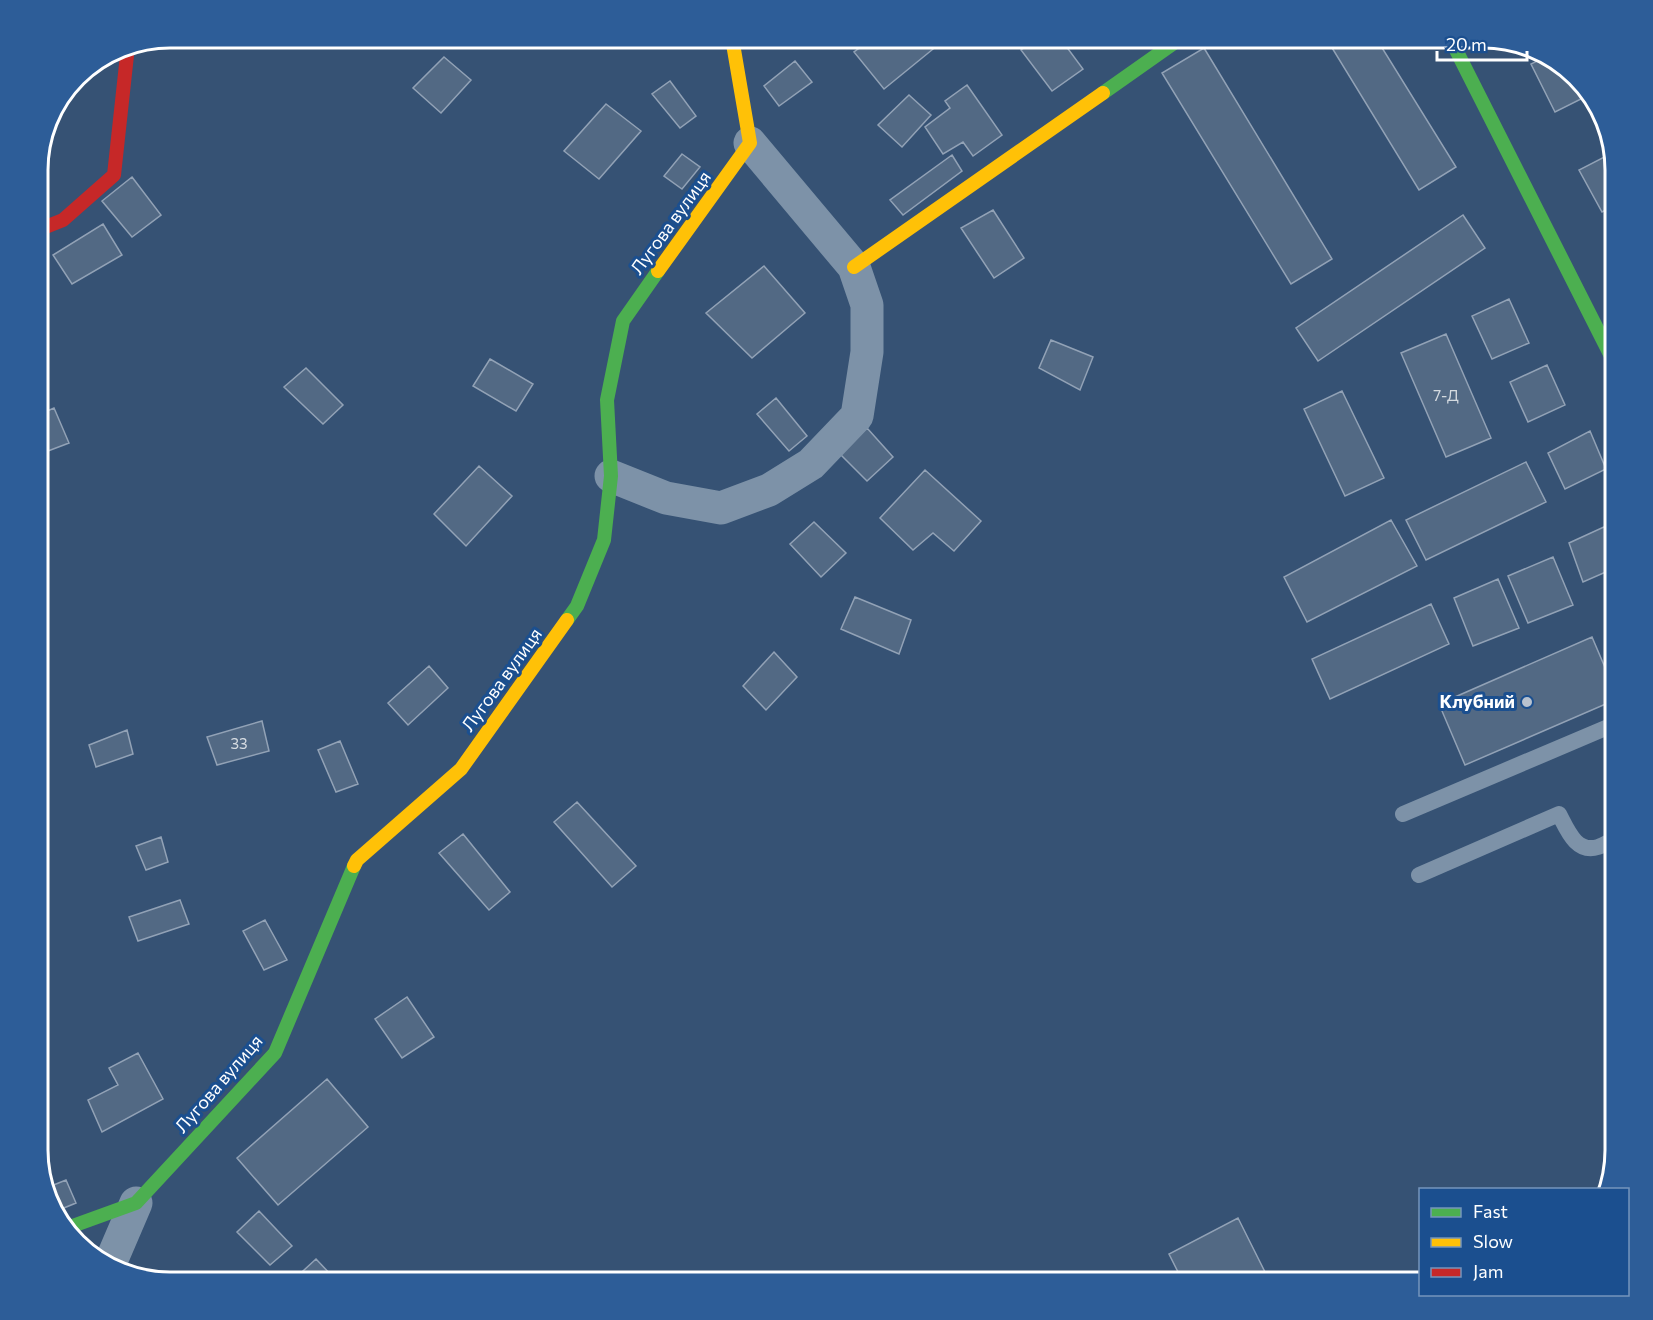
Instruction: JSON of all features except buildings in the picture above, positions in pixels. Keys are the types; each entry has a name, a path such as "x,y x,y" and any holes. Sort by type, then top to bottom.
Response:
{"street":[{"path":"611,476 666,498 721,508 769,490 811,464 857,416 867,352 867,305 854,267 750,143 734,48"},
{"path":"854,267 1167,48"},
{"path":"1455,48 1605,342"},
{"path":"48,226 63,220 114,175 127,56"},
{"name":"Лугова вулиця","path":"74,1225 136,1203 275,1053 357,860 461,769 578,606 604,540 611,476 607,400 623,321 750,143"},
{"path":"113,1257 136,1203"}],"lane":[{"path":"1403,814 1605,729"},
{"path":"1419,875 1559,814 1572,839 1583,846 1596,848 1605,844"}],"traffic: fast":[{"path":"1103,93 1167,48"},
{"path":"1455,48 1605,344"},
{"path":"567,620 577,606 604,540 611,476 607,400 623,321 658,271"},
{"path":"74,1225 136,1203 275,1053 354,866"}],"traffic: slow":[{"path":"658,271 750,143 734,48"},
{"path":"854,267 1103,93"},
{"path":"354,866 357,860 461,769 567,620"}],"traffic: jam":[{"path":"48,226 63,220 114,175 127,56"}],"place":[{"name":"Клубний","path":"1527,702"}]}
